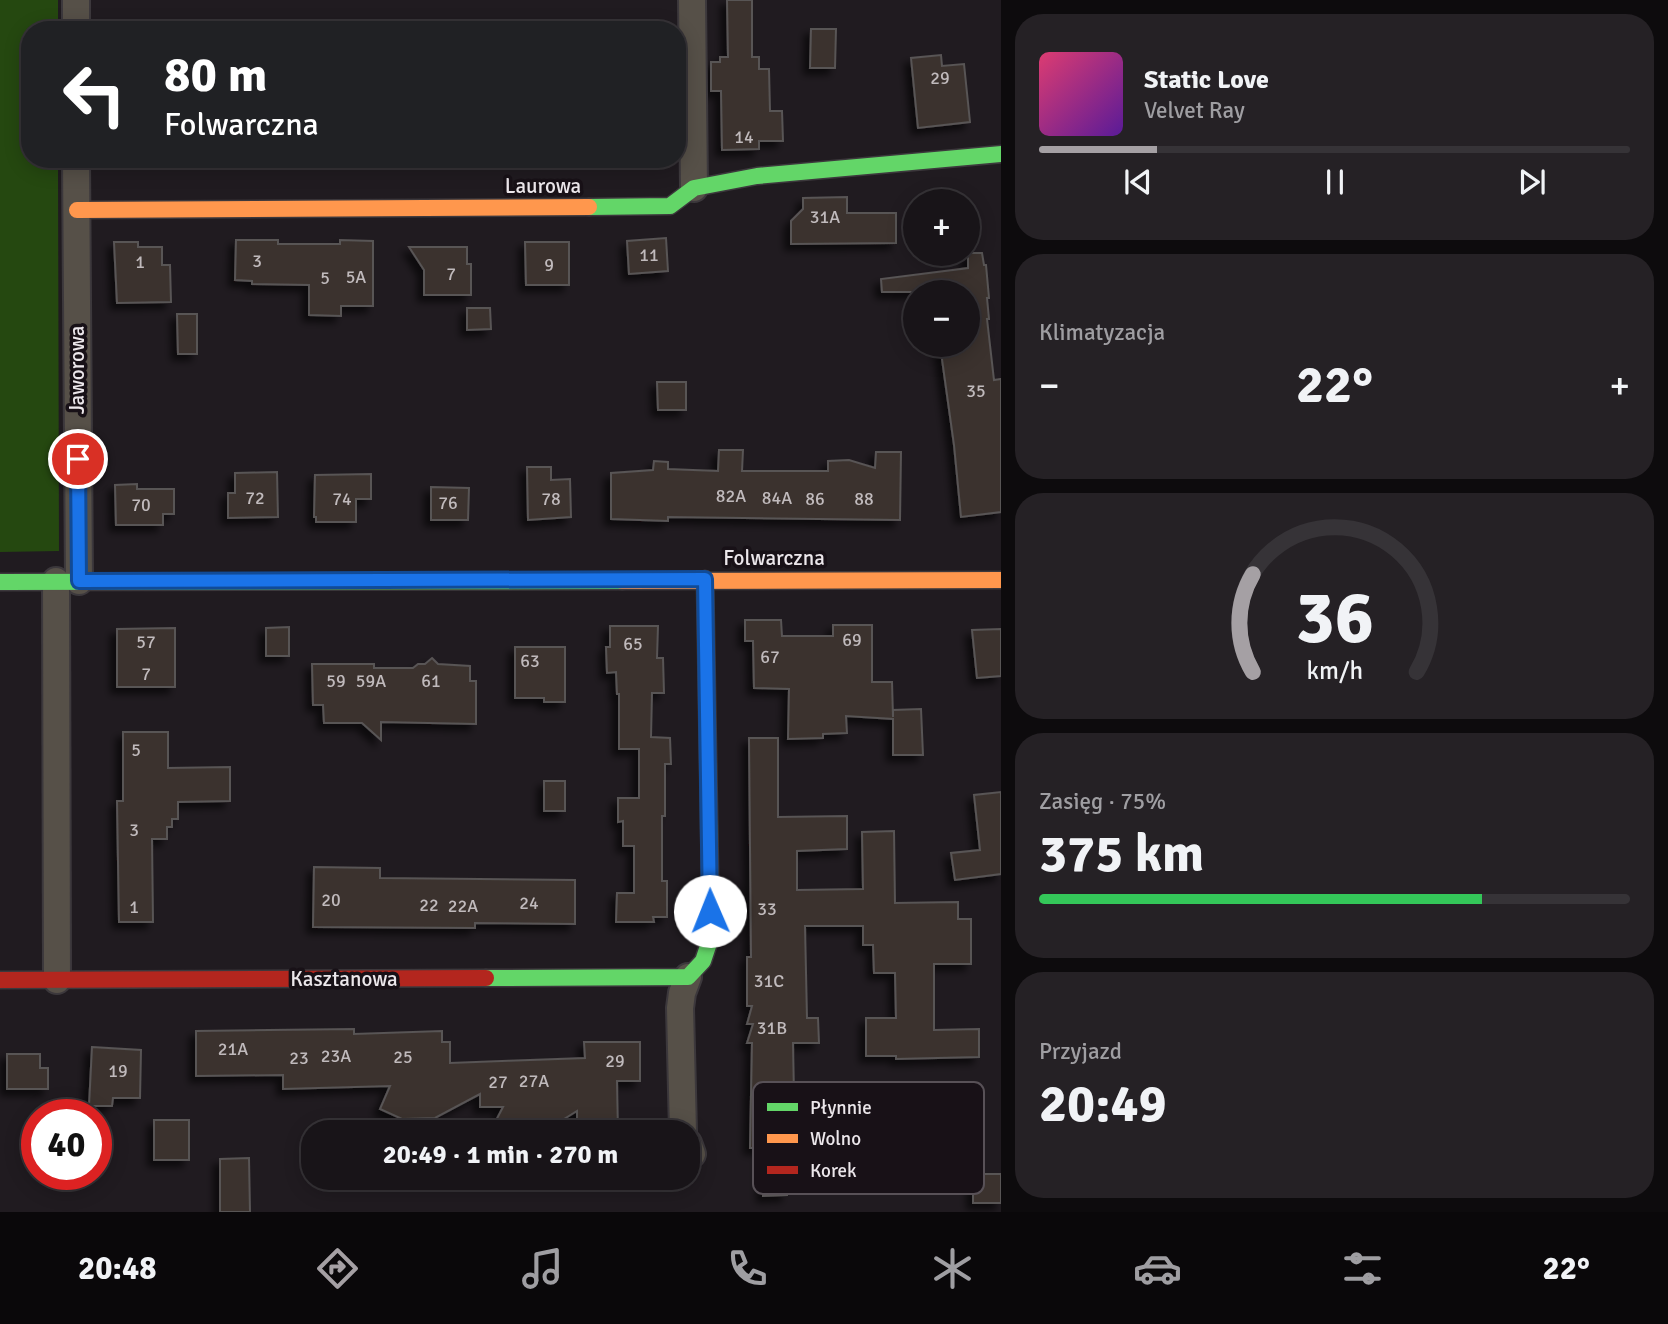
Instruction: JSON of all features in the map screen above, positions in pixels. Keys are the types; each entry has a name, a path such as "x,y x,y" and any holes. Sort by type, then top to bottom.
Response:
{"street":[{"path":"76,0 76,21"},
{"path":"692,0 694,188"},
{"name":"Laurowa","path":"76,210 670,206 694,188 757,176 1001,154"},
{"name":"Jaworowa","path":"57,980 76,168"},
{"path":"687,1120 680,1008 688,977 703,961 711,937 705,579"},
{"name":"Folwarczna","path":"0,582 1001,580"},
{"name":"Kasztanowa","path":"0,980 688,977"}],"green space":[{"path":"0,0 58,0 58,21 21,21 21,168 58,168 59,551 0,552"}],"building":[{"path":"727,0 752,0 752,57 759,57 759,69 769,69 770,111 782,111 783,141 759,141 759,149 722,150 721,91 711,91 711,62 720,62 720,57 728,57"},
{"path":"811,29 836,29 835,68 810,68"},
{"path":"941,55 942,66 964,64 970,122 918,128 911,58"},
{"path":"847,197 847,213 896,213 896,243 791,244 791,221 803,209 803,198"},
{"path":"666,238 668,271 629,274 627,241"},
{"path":"236,240 278,240 278,244 373,241 373,306 341,306 341,316 309,315 309,285 252,284 252,281 235,280"},
{"path":"114,242 138,242 138,247 162,247 162,265 170,265 171,302 117,303"},
{"path":"525,242 569,242 569,285 526,285"},
{"path":"409,247 467,247 467,264 471,264 471,295 424,295 424,270"},
{"path":"982,253 986,265 989,298 987,319 994,380 1001,379 1001,512 961,517 942,357 980,357 980,280 903,280 903,292 882,292 881,279 980,266"},
{"path":"467,308 490,308 491,329 467,330"},
{"path":"177,314 197,314 197,354 178,354"},
{"path":"657,382 686,382 686,410 658,410"},
{"path":"719,450 743,450 742,471 828,471 828,461 849,460 875,468 876,452 901,452 900,520 668,517 668,521 611,519 611,473 653,470 654,461 668,462 668,469 718,471"},
{"path":"527,467 551,467 551,480 570,479 571,517 528,520"},
{"path":"277,472 278,517 228,518 228,493 235,493 235,473"},
{"path":"371,474 371,499 356,499 356,522 316,522 315,475"},
{"path":"137,484 137,489 174,489 174,514 163,514 163,525 116,525 115,485"},
{"path":"431,487 469,488 468,520 431,520"},
{"path":"745,620 781,620 782,636 833,636 833,625 872,625 872,682 892,682 893,717 893,710 921,709 923,755 893,755 893,719 846,716 847,733 823,734 823,738 788,739 789,689 754,688 753,641 745,641"},
{"path":"610,626 658,626 657,658 663,658 664,693 652,693 651,737 670,738 671,764 665,764 665,816 662,816 662,881 667,881 667,917 653,917 654,922 616,922 617,893 634,893 634,846 623,846 623,821 618,822 618,798 639,798 639,749 619,749 619,694 616,672 607,673 606,647 610,647"},
{"path":"289,627 289,656 266,656 266,628"},
{"path":"175,628 175,687 117,687 117,629"},
{"path":"1001,629 1001,676 977,678 972,630"},
{"path":"515,647 565,647 565,702 544,702 544,698 515,698"},
{"path":"432,658 438,664 470,666 470,681 476,681 476,724 381,722 381,740 362,723 324,723 323,705 313,705 312,664 374,664 374,668 413,668"},
{"path":"123,732 168,732 168,768 230,767 230,801 178,802 178,819 172,819 172,827 167,827 167,839 152,839 153,922 119,922 117,801 123,801"},
{"path":"749,738 778,738 778,817 847,816 847,849 797,851 797,890 863,889 862,832 894,831 895,903 958,902 958,919 971,919 971,964 934,964 934,1030 979,1029 979,1057 896,1059 896,1056 866,1056 866,1018 896,1018 895,973 874,973 873,945 863,945 863,926 805,926 807,1018 818,1018 819,1043 793,1043 794,1082 753,1082 753,1148 750,1148 752,1043 747,1043 753,1024 747,1024 752,1006 747,1006 747,957 751,957"},
{"path":"544,781 565,781 565,811 544,811"},
{"path":"1001,792 1001,874 955,880 951,853 980,850 974,795"},
{"path":"314,867 380,868 380,878 575,880 575,924 475,923 475,928 313,927"},
{"path":"354,1029 354,1034 442,1031 442,1042 450,1042 450,1063 585,1058 584,1042 640,1042 640,1081 617,1081 618,1120 577,1120 577,1111 562,1120 496,1120 503,1107 480,1107 480,1094 435,1118 402,1119 380,1109 390,1086 283,1089 283,1075 196,1076 196,1031"},
{"path":"92,1047 141,1050 140,1098 113,1098 112,1106 112,1099 89,1099"},
{"path":"7,1054 40,1054 40,1068 48,1068 48,1089 7,1089"},
{"path":"154,1120 189,1120 189,1160 154,1160"},
{"path":"249,1158 250,1212 220,1212 220,1159"},
{"path":"984,1174 1001,1174 1001,1203 973,1203 973,1194 984,1194"},
{"path":"763,1194 787,1194 787,1195"}],"traffic: fast":[{"path":"589,207 670,206 694,188 757,176 1001,154"},
{"path":"486,978 688,977 703,961 711,937 705,579"},
{"path":"0,582 622,581"}],"traffic: slow":[{"path":"77,210 589,207"},
{"path":"622,581 1001,580"}],"traffic: jam":[{"path":"0,980 486,978"}],"route":[{"path":"78,459 79,581 705,579 710,911"}]}
